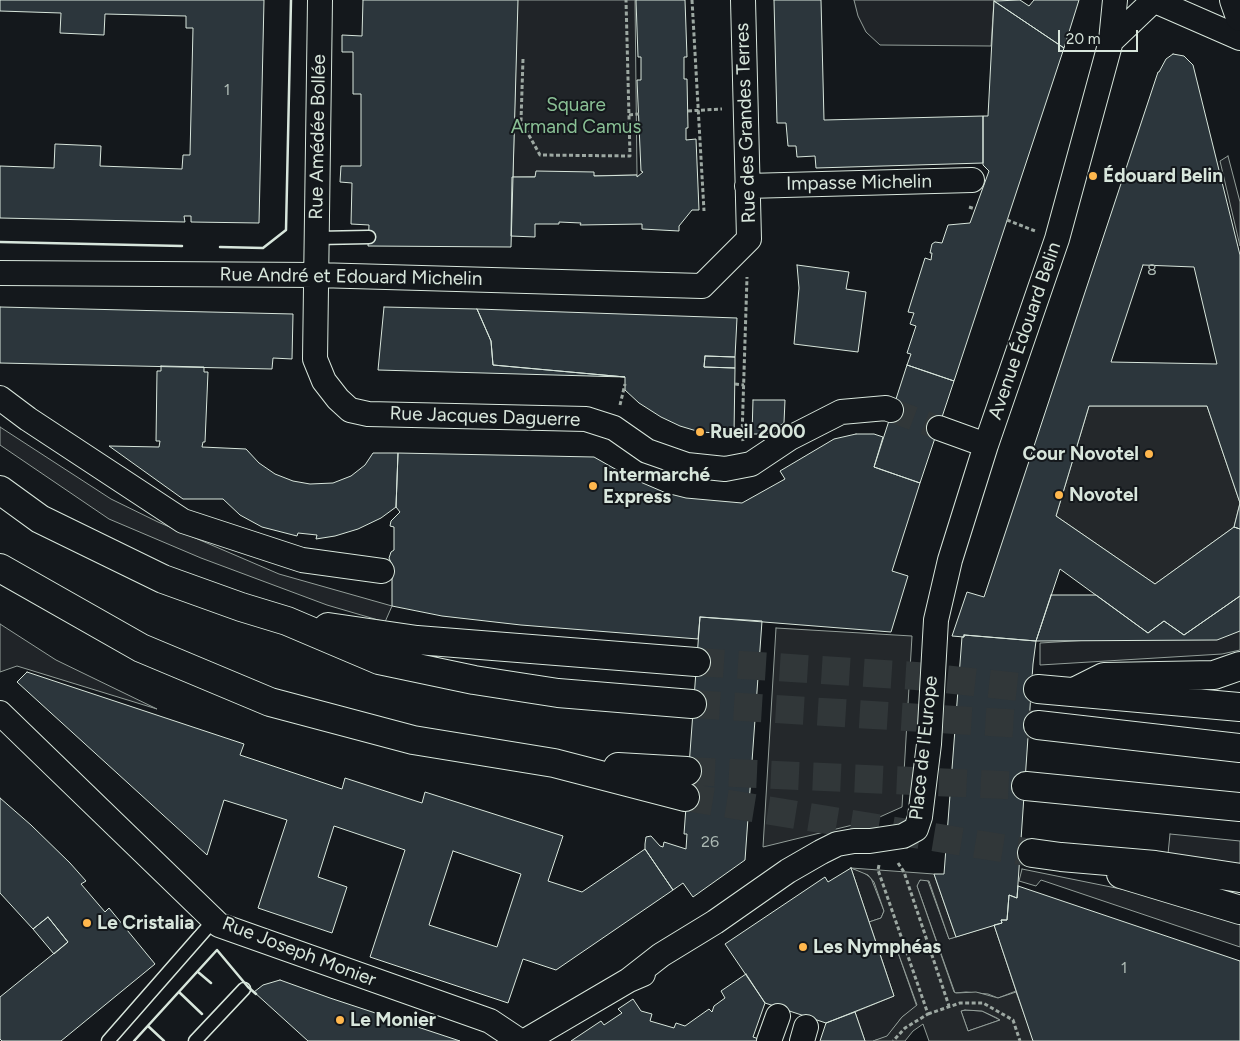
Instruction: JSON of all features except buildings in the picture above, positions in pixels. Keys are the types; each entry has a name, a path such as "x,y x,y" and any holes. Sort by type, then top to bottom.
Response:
{"main road":[{"path":"1234,0 1240,18"},
{"path":"0,490 40,519 162,579 287,621 379,660 474,680 558,693 692,704"},
{"path":"0,568 141,648 270,702 413,740 686,784"},
{"path":"287,621 417,640 696,662"},
{"path":"1074,692 1104,676 1214,675 1240,666"},
{"path":"1038,689 1240,707"},
{"path":"1038,725 1240,748"},
{"path":"1026,786 1240,807"},
{"path":"1032,853 1061,858 1155,865 1240,878"},
{"path":"1061,858 1240,910"}],"street":[{"name":"Rue Amédée Bollée","path":"316,274 320,0"},
{"name":"Rue des Grandes Terres","path":"702,286 749,239 743,0"},
{"name":"Avenue Édouard Belin","path":"936,620 950,560 986,445 1057,239 1111,41 1115,0"},
{"path":"1111,41 1153,0 1240,38"},
{"name":"Impasse Michelin","path":"747,186 972,180"},
{"name":"Rue André et Edouard Michelin","path":"0,273 316,274 702,286"},
{"name":"Rue Jacques Daguerre","path":"316,274 315,359 324,381 338,399 350,410 368,414 586,419 614,428 647,451 687,465 725,470 751,464 790,438 841,412 886,408 891,410"},
{"path":"0,398 28,419 183,521 302,560 382,571"},
{"path":"939,428 986,445"},
{"name":"Place de l'Europe","path":"525,1041 629,980 660,955 715,922 788,870 837,844 903,836 916,829 920,817 929,744 936,620"},
{"name":"Rue Joseph Monier","path":"0,713 219,925 490,1021 520,1041"},
{"path":"769,1041 778,1016"}],"lane":[{"path":"317,238 369,237"},
{"path":"108,1041 214,920"},
{"path":"195,1041 244,989"}],"path":[{"path":"523,59 521,122 540,155 630,156 626,0"},
{"path":"692,0 704,212"},
{"path":"688,111 745,107"},
{"path":"629,115 639,114"},
{"path":"967,207 975,209"},
{"path":"746,314 742,436 751,464"},
{"path":"735,384 744,385"},
{"path":"883,839 904,872 949,1006"},
{"path":"883,839 878,870 928,1014"},
{"path":"893,1041 905,1028 928,1014 960,1003 983,1003 1013,1020 1020,1041"}],"green space":[{"name":"Square Armand Camus","path":"517,0 635,0 637,175 513,177"},
{"path":"854,0 994,0 991,46 880,45 866,32 858,16"},
{"path":"1228,156 1240,202 1240,246 1220,161"},
{"path":"0,427 111,499 158,522 279,574 392,606 385,622 327,605 201,558 109,519 0,445"},
{"path":"1240,621 1240,650 1222,654 1040,665 1040,643 1188,634"},
{"path":"0,624 56,660 157,709 17,666 0,672"},
{"path":"1170,834 1240,841 1240,868 1168,854"},
{"path":"851,868 863,872 871,878 884,911 881,918 869,922"},
{"path":"1022,869 1200,905 1240,919 1240,947 1041,880 1036,886 1019,881"},
{"path":"922,879 928,881 949,939 994,925 1016,991 998,998 988,994 955,993 917,886 918,882"},
{"path":"890,943 896,947 917,1007 902,1017 887,1037 865,1041 855,1012 894,996 878,948"},
{"path":"961,1011 982,1011 1000,1020 968,1031"}],"shaded area":[{"name":"Cour Novotel","path":"1089,406 1207,406 1240,503 1234,527 1155,584 1056,516"},
{"path":"776,628 912,636 902,807 873,820 763,847"},
{"path":"851,868 934,874 956,937 949,939 929,881 920,880 917,886 954,992 976,992 998,998 1016,992 1034,1041 929,1041 923,1024 913,1031 905,1041 873,1041 887,1036 902,1017 917,1005 896,947 890,943 878,948 869,922 881,918 884,911 874,882 868,875","holes":["961,1011 982,1011 1000,1020 968,1031"]}],"tunnel":[{"path":"891,410 939,428"},
{"path":"696,662 916,676 1038,689"},
{"path":"692,704 1038,725"},
{"path":"687,771 1026,786"},
{"path":"685,797 1032,853"}],"wall":[{"path":"220,247 263,248 286,230 291,0"},
{"path":"0,242 182,246"},
{"path":"134,1041 217,950 256,994"},
{"path":"198,972 211,983"},
{"path":"179,992 202,1014"},
{"path":"148,1026 164,1041"}],"place":[{"name":"Édouard Belin","path":"1093,176"},
{"name":"Rueil 2000","path":"700,432"},
{"name":"Cour Novotel","path":"1149,454"},
{"name":"Intermarché Express","path":"593,486"},
{"name":"Novotel","path":"1059,495"},
{"name":"Le Cristalia","path":"87,923"},
{"name":"Les Nymphéas","path":"803,947"},
{"name":"Le Monier","path":"340,1020"}]}
